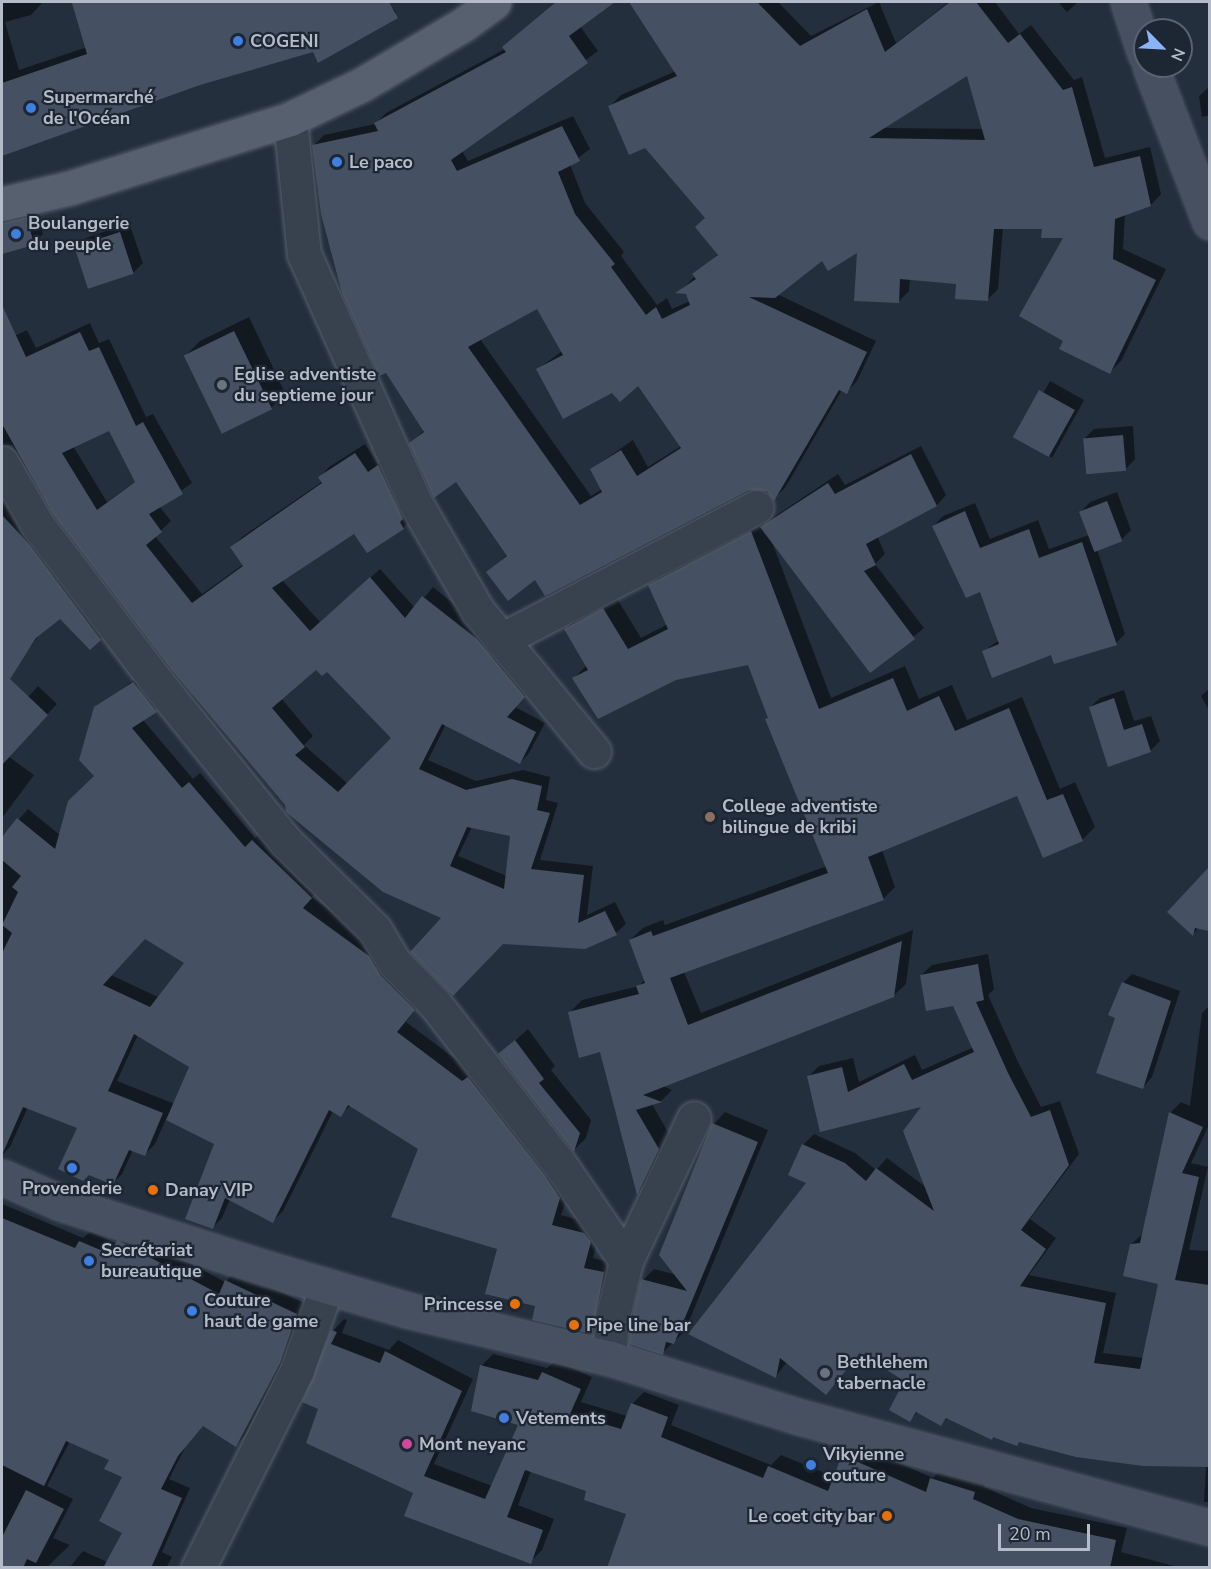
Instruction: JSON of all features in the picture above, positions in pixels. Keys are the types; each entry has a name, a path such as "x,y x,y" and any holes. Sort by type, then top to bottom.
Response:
{"main road":[{"path":"2,204 69,188 290,119 361,85 464,24 494,2"}],"street":[{"path":"1128,2 1133,18"},
{"path":"1155,78 1209,222"},
{"path":"290,119 304,254 415,502 478,611 594,752"},
{"path":"2,463 37,524 156,681 285,841 375,930 395,963 435,1004 559,1163 626,1261"},
{"path":"501,640 758,507"},
{"path":"610,1358 611,1324 626,1261 694,1118"},
{"path":"2,1177 61,1203 407,1310 610,1358 800,1417 1209,1528"},
{"path":"198,1568 297,1370 327,1286"}],"building":[{"path":"389,2 398,18 318,63 313,52 200,85 2,156 2,83 87,54 72,3"},
{"path":"556,2 615,2 569,36 588,63 451,160 457,171 562,126 580,161 558,172 575,214 615,264 611,267 646,315 656,307 662,319 690,305 686,294 675,293 696,279 692,274 718,255 695,227 705,218 645,148 629,155 608,106 677,76 629,2 757,2 800,46 867,9 885,52 950,2 976,2 1008,43 1020,34 1063,90 1072,87 1094,167 1140,156 1151,206 1115,219 1113,259 1156,280 1110,374 1059,349 1063,341 1019,316 1063,238 1041,238 1042,229 994,229 988,301 955,299 956,284 900,279 899,303 854,301 857,253 828,271 822,261 775,298 749,297 867,352 847,394 839,390 774,501 767,491 749,490 545,596 535,580 508,601 486,572 507,556 456,482 434,498 409,443 424,432 386,373 379,376 342,293 321,214 312,145 378,131 374,123 506,52 502,47","holes":["967,76 985,140 869,138","537,309 563,355 536,369 563,419 612,393 620,402 638,386 681,448 637,476 621,450 590,469 602,492 580,505 468,347"]},
{"name":"Boulangerie du peuple","path":"27,217 34,245 2,254 2,223"},
{"path":"120,232 134,274 88,289 74,247"},
{"path":"2,305 26,357 80,332 89,351 99,347 136,426 143,422 183,494 149,514 162,532 146,545 192,603 243,566 230,547 322,483 318,477 355,453 368,472 378,465 403,519 400,522 404,529 367,553 354,534 272,588 310,631 370,577 405,618 422,596 477,639 525,697 507,717 536,732 520,764 442,724 419,769 466,790 512,779 542,786 537,810 550,813 531,869 584,875 578,923 605,911 617,935 585,949 503,944 453,996 410,952 441,918 383,892 286,812 285,805 171,669 53,514 2,424","holes":["109,431 135,482 97,510 62,453","316,670 322,676 327,672 391,738 338,792 295,755 305,747 272,708","467,827 510,836 504,889 450,866"]},
{"path":"234,331 272,409 222,434 184,356"},
{"path":"1039,390 1075,410 1049,457 1013,437"},
{"path":"1123,435 1126,471 1086,474 1083,438"},
{"path":"911,454 937,506 866,544 876,565 864,571 915,639 870,673 760,527 828,483 835,494"},
{"path":"1107,501 1122,541 1094,552 1079,512"},
{"path":"965,511 980,548 1029,529 1039,558 1082,542 1117,645 1054,664 1051,655 992,678 982,651 999,644 980,592 966,598 932,526"},
{"path":"2,515 29,544 101,640 90,650 60,619 36,638 10,679 48,715 2,765"},
{"path":"751,531 819,709 893,678 907,711 939,696 955,731 1009,708 1047,800 1063,794 1083,841 1043,858 1017,796 868,857 884,900 670,978 688,1025 902,941 894,997 643,1095 662,1102 636,1110 659,1149 637,1195 600,1052 579,1058 568,1012 639,994 636,986 645,983 629,940 651,931 653,936 828,873 765,719 768,718 748,665 676,680 598,719 572,678 588,670 564,629 603,608 628,649 668,629 648,585"},
{"path":"133,682 157,712 132,728 182,788 189,782 245,847 252,840 312,898 303,908 369,956 381,976 415,1010 397,1032 462,1081 468,1077 560,1198 552,1225 584,1233 591,1242 584,1268 604,1272 592,1334 532,1320 535,1306 485,1294 497,1249 391,1217 418,1149 348,1105 341,1117 329,1110 273,1223 225,1198 213,1229 185,1219 214,1144 166,1120 189,1067 134,1034 108,1091 163,1113 145,1156 129,1150 113,1185 89,1175 83,1181 58,1169 77,1128 23,1107 2,1155 2,953 12,933 2,925 18,892 12,887 21,876 2,860 2,837 17,818 55,849 68,801 94,776 79,760 94,707","holes":["145,939 184,963 150,1007 103,985"]},
{"path":"1114,698 1124,730 1142,724 1151,752 1108,767 1089,707"},
{"path":"1209,867 1209,931 1195,928 1193,936 1167,912"},
{"path":"978,964 984,1000 976,1002 1008,1073 1031,1117 1050,1110 1069,1165 1021,1230 1046,1249 1020,1286 1106,1303 1094,1363 1140,1369 1158,1284 1123,1276 1130,1244 1140,1243 1169,1112 1203,1127 1182,1173 1199,1177 1175,1280 1209,1285 1209,1467 1143,1466 1076,1457 1019,1442 1017,1446 993,1437 992,1440 946,1418 941,1426 916,1412 910,1422 889,1410 904,1381 860,1353 826,1395 780,1358 776,1378 688,1334 806,1183 788,1175 802,1144 845,1163 866,1181 876,1168 934,1211 903,1131 921,1107 820,1132 807,1076 842,1067 848,1092 904,1064 912,1080 974,1052 953,1006 926,1011 920,975"},
{"path":"1122,982 1171,1001 1143,1089 1096,1073 1115,1018 1108,1015"},
{"path":"515,1040 544,1079 539,1083 580,1133 574,1152 498,1054"},
{"path":"712,1123 758,1142 674,1344 666,1342 663,1355 629,1344 630,1326 641,1279 687,1291 659,1255"},
{"path":"2,1218 75,1248 79,1241 110,1254 117,1240 219,1294 225,1280 297,1314 280,1363 236,1447 203,1426 178,1456 161,1489 182,1498 151,1568 103,1568 122,1533 99,1521 122,1477 104,1469 109,1460 66,1441 44,1486 2,1465"},
{"path":"331,1330 337,1332 331,1344 380,1363 385,1351 462,1391 424,1476 485,1499 518,1425 471,1411 480,1365 538,1380 542,1372 581,1389 570,1414 621,1429 631,1403 668,1417 661,1437 763,1478 768,1466 828,1491 842,1455 926,1492 930,1478 975,1492 973,1499 1018,1519 1116,1540 1110,1568 607,1568 626,1514 584,1500 586,1491 525,1470 507,1517 543,1530 531,1564 404,1516 413,1493 306,1443 318,1409 302,1402"},
{"path":"26,1490 64,1509 36,1563 27,1559 23,1568 2,1568 2,1537"}],"place":[{"name":"COGENI","path":"238,41"},
{"name":"Supermarché de l'Océan","path":"31,108"},
{"name":"Le paco","path":"337,162"},
{"name":"Boulangerie du peuple","path":"16,234"},
{"name":"Eglise adventiste du septieme jour","path":"222,385"},
{"name":"College adventiste bilingue de kribi","path":"710,817"},
{"name":"Provenderie","path":"72,1168"},
{"name":"Danay VIP","path":"153,1190"},
{"name":"Secrétariat bureautique","path":"89,1261"},
{"name":"Princesse","path":"515,1304"},
{"name":"Couture haut de game","path":"192,1311"},
{"name":"Pipe line bar","path":"574,1325"},
{"name":"Bethlehem tabernacle","path":"825,1373"},
{"name":"Vetements","path":"504,1418"},
{"name":"Mont neyanc","path":"407,1444"},
{"name":"Vikyienne couture","path":"811,1465"},
{"name":"Le coet city bar","path":"887,1516"}]}
